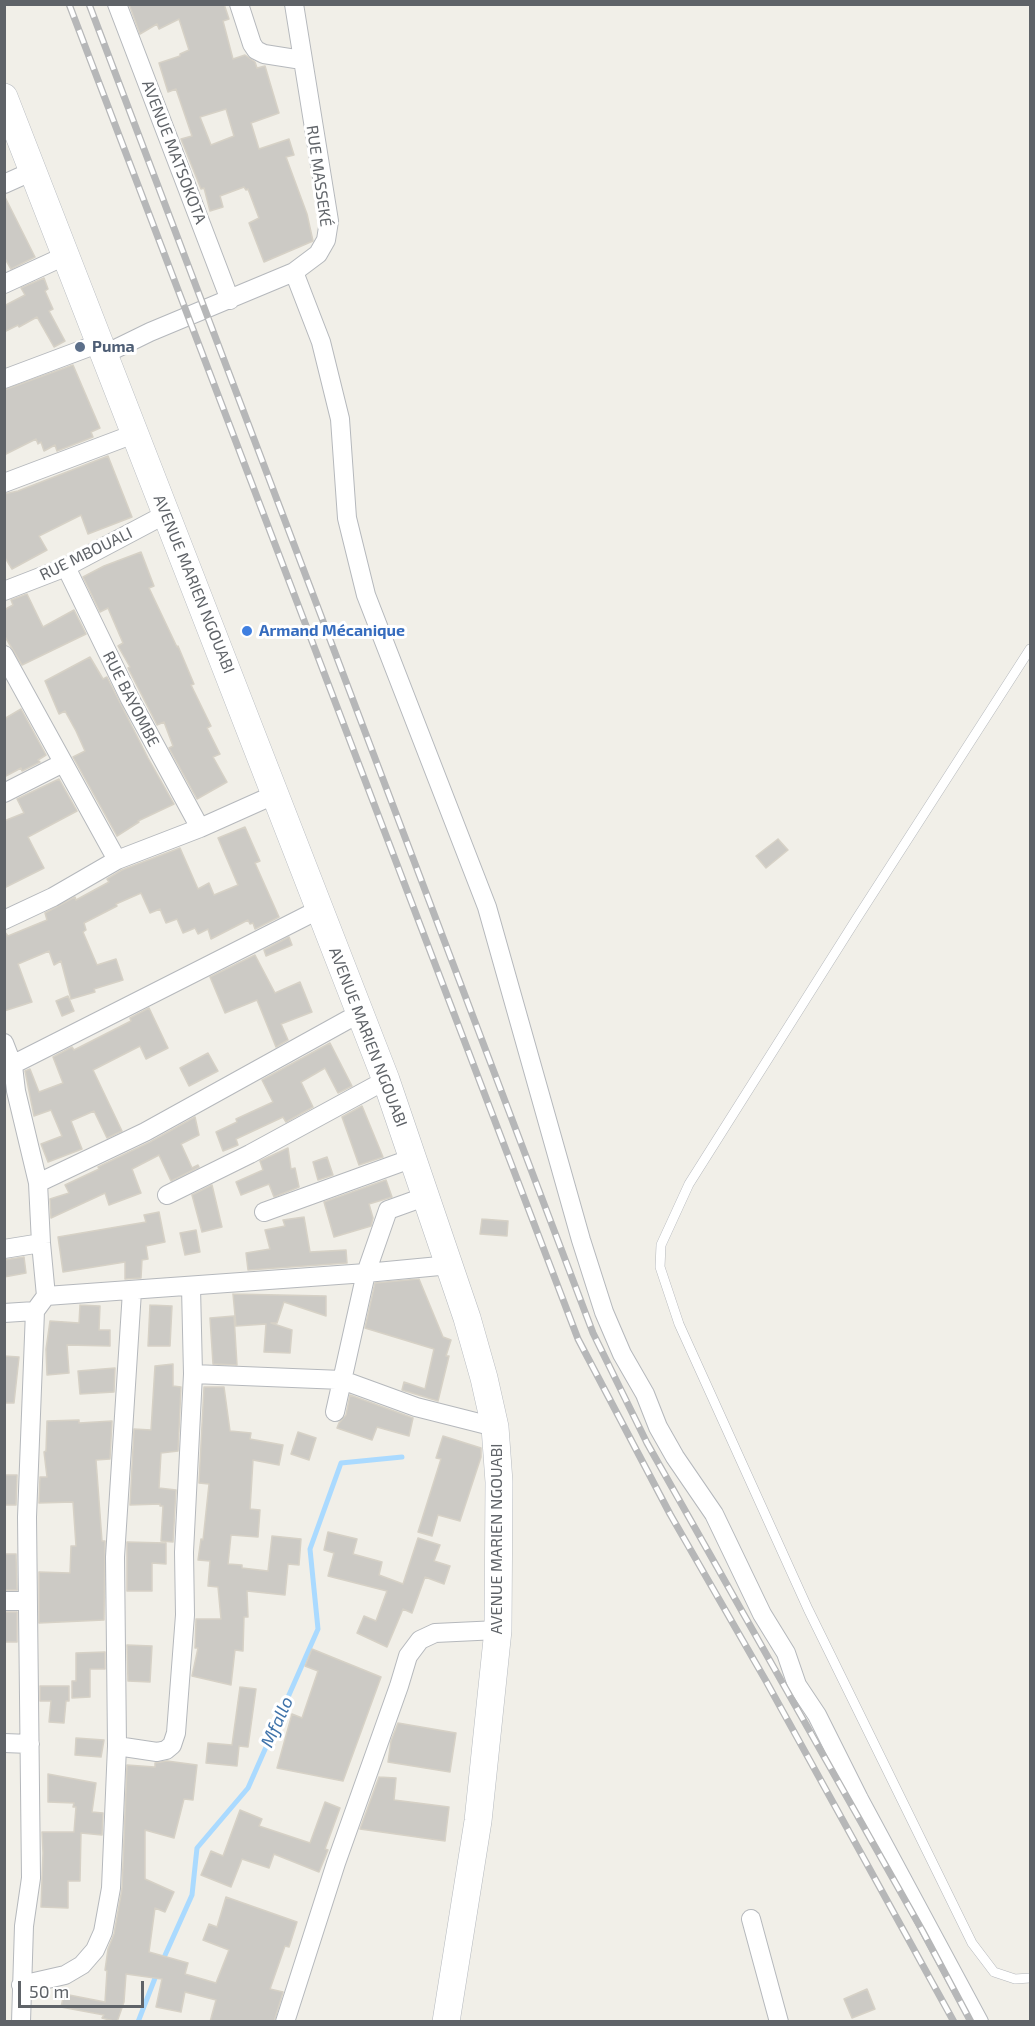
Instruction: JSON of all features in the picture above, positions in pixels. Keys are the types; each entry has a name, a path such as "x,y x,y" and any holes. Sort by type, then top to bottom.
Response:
{"street":[{"name":"AVENUE MATSOKOTA","path":"117,4 230,300"},
{"path":"239,4 256,50 264,54 302,60"},
{"name":"RUE MASSEKÉ","path":"4,380 103,349 230,300 294,272 318,254 326,240 329,221 294,4"},
{"name":"AVENUE MARIEN NGOUABI","path":"4,97 386,1080 450,1264 484,1378 495,1427 500,1542 498,1630 478,1821 446,2022"},
{"path":"4,184 33,171"},
{"path":"4,284 67,255"},
{"path":"294,272 321,342 340,419 347,518 366,595 487,907 581,1240 604,1312 622,1354 645,1394 658,1427 675,1457 714,1514 762,1614 786,1653 797,1685 817,1715 859,1799 979,2022"},
{"path":"4,483 134,434"},
{"name":"RUE MBOUALI","path":"4,591 66,567 166,514"},
{"name":"RUE BAYOMBE","path":"66,567 130,699 200,828"},
{"path":"4,655 12,691 63,763 117,860"},
{"path":"4,793 63,763"},
{"path":"4,920 53,897 117,860 200,828 276,794"},
{"path":"9,1068 145,996 320,909"},
{"path":"38,1183 145,1132 360,1013"},
{"path":"4,1043 38,1183 46,1296 35,1311 27,1517 32,1878 24,1926 21,2022"},
{"path":"167,1195 250,1154 386,1080"},
{"path":"264,1212 413,1158"},
{"path":"335,1412 366,1273 387,1210 427,1196"},
{"path":"4,1249 41,1243"},
{"path":"46,1296 191,1287 450,1264"},
{"path":"117,1746 157,1752 166,1750 172,1745 176,1733 185,1615 184,1552 193,1374 191,1287"},
{"path":"21,1985 65,1975 82,1965 95,1950 103,1932 111,1888 117,1746 115,1557 132,1291"},
{"path":"4,1314 35,1311"},
{"path":"193,1374 342,1380 416,1407 495,1427"},
{"path":"4,1601 28,1601"},
{"path":"285,2022 336,1863 408,1656 420,1641 435,1633 498,1630"},
{"path":"4,1743 30,1744"},
{"path":"751,1919 779,2022"}],"lane":[{"path":"1030,649 689,1184 661,1245 660,1267 679,1324 807,1609 972,1943 994,1972 1015,1979 1030,1978"}],"building":[{"path":"129,4 224,4 229,19 223,21 233,59 245,55 255,62 257,68 265,66 279,113 251,123 259,149 289,139 294,155 286,157 307,214 313,241 264,262 249,223 259,218 248,189 244,187 220,196 223,207 210,211 204,188 201,189 181,139 192,136 176,89 168,92 159,63 180,56 189,50 179,19 159,29 157,24 140,34","holes":["226,109 234,136 211,145 200,117"]},
{"path":"4,195 35,257 11,269 4,257"},
{"path":"44,278 48,289 45,291 53,309 49,311 65,341 54,347 37,317 4,332 4,306 25,295 21,288"},
{"path":"73,365 100,428 91,432 93,437 57,451 55,445 44,451 41,442 38,444 36,439 4,455 4,390"},
{"path":"108,456 132,517 88,534 81,515 39,536 47,550 12,569 4,556 4,494 18,491"},
{"path":"141,552 154,586 149,588 178,646 194,684 191,685 211,726 207,728 220,754 213,757 227,782 197,799 169,748 173,746 164,722 157,725 128,668 130,667 118,646 123,643 108,608 100,612 83,577"},
{"path":"27,594 43,627 74,610 86,634 22,665 4,635 4,610 13,605 11,600"},
{"path":"90,657 103,679 107,677 174,804 138,821 117,836 73,757 85,751 76,731 65,711 59,714 45,681"},
{"path":"21,709 46,755 38,760 40,762 4,777 4,719"},
{"path":"59,779 77,811 28,837 44,868 4,888 4,821 24,813 17,799"},
{"path":"245,827 260,861 255,863 279,917 255,929 253,923 250,924 248,920 211,939 208,929 198,934 195,928 183,933 177,919 166,923 160,909 150,913 141,893 116,904 117,906 84,923 86,930 83,932 97,965 116,959 123,980 71,999 61,961 54,965 49,951 18,964 32,1002 4,1011 4,931 8,936 47,920 45,913 75,897 76,900 109,882 107,879 122,870 180,848 198,889 209,883 214,895 238,885 218,838"},
{"path":"778,839 788,850 766,868 756,856"},
{"path":"289,937 292,945 266,956 264,950"},
{"path":"255,955 275,993 300,982 312,1012 281,1024 288,1040 276,1047 257,1000 225,1013 210,977"},
{"path":"68,996 74,1011 62,1016 56,1001"},
{"path":"149,1008 168,1048 146,1059 140,1046 93,1070 122,1131 107,1138 94,1111 71,1121 82,1149 48,1162 41,1144 62,1136 51,1110 34,1116 25,1071 30,1069 39,1092 63,1083 53,1057 72,1047 74,1050 131,1021 130,1018"},
{"path":"330,1043 352,1086 338,1093 325,1068 301,1082 313,1107 286,1122 283,1117 236,1139 238,1145 223,1151 216,1132 237,1122 236,1119 273,1102 262,1080"},
{"path":"208,1053 218,1071 189,1086 180,1068"},
{"path":"362,1106 383,1157 359,1165 342,1117"},
{"path":"195,1117 199,1135 181,1144 192,1168 198,1165 199,1167 171,1181 159,1155 132,1169 141,1193 109,1205 105,1193 51,1218 50,1199 69,1193 65,1185"},
{"path":"288,1148 291,1169 295,1168 299,1187 274,1197 269,1184 241,1195 236,1182 263,1170 260,1161"},
{"path":"327,1157 333,1175 318,1180 313,1162"},
{"path":"386,1180 392,1197 369,1204 373,1218 371,1226 334,1237 324,1202"},
{"path":"212,1185 222,1227 202,1232 192,1195"},
{"path":"159,1212 165,1242 146,1246 148,1259 142,1260 141,1278 125,1279 125,1262 63,1272 58,1237 146,1222 144,1215"},
{"path":"304,1217 310,1252 346,1250 347,1263 248,1270 246,1253 270,1249 265,1230 285,1226 283,1220"},
{"path":"482,1219 508,1221 507,1236 480,1234"},
{"path":"196,1230 200,1252 185,1255 180,1233"},
{"path":"24,1257 26,1273 4,1277 4,1260"},
{"path":"419,1279 443,1337 451,1340 438,1401 402,1390 404,1382 425,1389 434,1349 365,1328 375,1283"},
{"path":"233,1294 326,1296 326,1316 284,1302 277,1323 271,1323 292,1330 290,1353 264,1352 266,1324 236,1326"},
{"path":"80,1305 100,1306 99,1330 110,1330 110,1346 67,1345 69,1373 47,1375 46,1349 50,1321 79,1323"},
{"path":"150,1305 172,1306 170,1346 148,1346"},
{"path":"234,1316 237,1365 213,1364 210,1318"},
{"path":"4,1356 19,1357 14,1403 4,1403"},
{"path":"173,1364 173,1386 181,1387 178,1451 161,1453 159,1488 176,1490 173,1542 161,1541 163,1506 160,1504 130,1505 134,1429 151,1430 155,1366"},
{"path":"115,1368 114,1392 80,1394 78,1371"},
{"path":"204,1387 224,1387 230,1431 251,1433 250,1439 283,1445 279,1465 253,1460 250,1509 260,1510 258,1537 231,1535 228,1564 268,1571 272,1536 301,1539 299,1565 288,1564 285,1595 247,1591 248,1617 244,1617 243,1651 235,1650 231,1685 192,1676 198,1648 195,1648 196,1619 221,1619 218,1587 208,1586 210,1561 198,1560 201,1539 203,1540 209,1484 199,1483"},
{"path":"350,1395 413,1418 409,1436 377,1427 372,1440 337,1428 346,1415"},
{"path":"79,1420 79,1423 112,1421 110,1459 96,1460 102,1541 105,1541 104,1620 39,1623 39,1572 70,1573 71,1546 76,1546 73,1502 39,1503 40,1477 47,1477 44,1452 46,1451 47,1421"},
{"path":"298,1432 316,1438 309,1460 291,1454"},
{"path":"443,1436 481,1448 481,1457 460,1521 438,1515 432,1536 418,1532 441,1459 436,1458"},
{"path":"4,1475 17,1475 16,1505 4,1505"},
{"path":"328,1532 357,1539 353,1554 382,1562 379,1575 403,1584 418,1538 440,1545 434,1561 450,1566 444,1584 425,1577 412,1613 403,1609 387,1647 357,1633 364,1616 376,1621 387,1591 328,1576 334,1553 324,1550"},
{"path":"127,1542 166,1543 166,1564 152,1563 152,1591 127,1591"},
{"path":"4,1554 16,1554 17,1590 4,1590"},
{"path":"4,1612 17,1612 17,1642 4,1642"},
{"path":"127,1645 152,1646 150,1682 128,1681"},
{"path":"312,1649 381,1677 343,1781 277,1768 292,1714 302,1718 318,1671 305,1666"},
{"path":"105,1652 105,1669 90,1669 90,1697 72,1698 72,1681 76,1681 76,1653"},
{"path":"40,1686 69,1686 69,1701 66,1701 64,1723 49,1722 51,1701 40,1701"},
{"path":"240,1687 256,1689 248,1747 239,1746 237,1766 206,1763 208,1743 232,1745"},
{"path":"398,1723 456,1733 450,1772 388,1762 391,1741"},
{"path":"76,1738 104,1740 101,1757 75,1755"},
{"path":"167,1761 197,1765 193,1800 184,1799 174,1838 145,1830 145,1879 174,1892 165,1912 155,1908 149,1952 188,1963 185,1974 216,1983 229,1950 203,1940 209,1924 217,1927 226,1897 297,1922 289,1947 285,1946 270,1989 283,1992 274,2022 210,2022 216,2000 185,1992 181,2012 156,2007 162,1979 126,1974 124,2002 117,2022 102,2018 104,2015 61,2007 64,1994 105,2002 107,1971 105,1970 108,1949 114,1934 122,1889 127,1765 155,1767 155,1763"},
{"path":"48,1774 96,1783 92,1812 103,1813 102,1835 81,1833 80,1881 68,1881 68,1908 41,1907 42,1832 74,1832 76,1807 73,1807 74,1803 48,1802"},
{"path":"379,1777 396,1778 394,1800 449,1807 445,1841 360,1829"},
{"path":"325,1802 340,1808 319,1872 274,1854 269,1868 242,1859 231,1887 201,1875 211,1851 223,1856 240,1810 262,1819 259,1826 310,1843"},
{"path":"867,1989 875,2009 852,2018 844,1999"}],"waterway":[{"name":"Mfallo","path":"162,1962 192,1895 197,1848 248,1788 318,1629 310,1549 341,1463 402,1457"},
{"name":"Mfallo","path":"138,2022 157,1973"}],"railway":[{"path":"69,4 578,1339 670,1514 766,1681 954,2022"},
{"path":"89,4 593,1333 647,1443 922,1930 971,2022"}],"place":[{"name":"Puma","path":"80,347"},
{"name":"Armand Mécanique","path":"247,631"}]}
